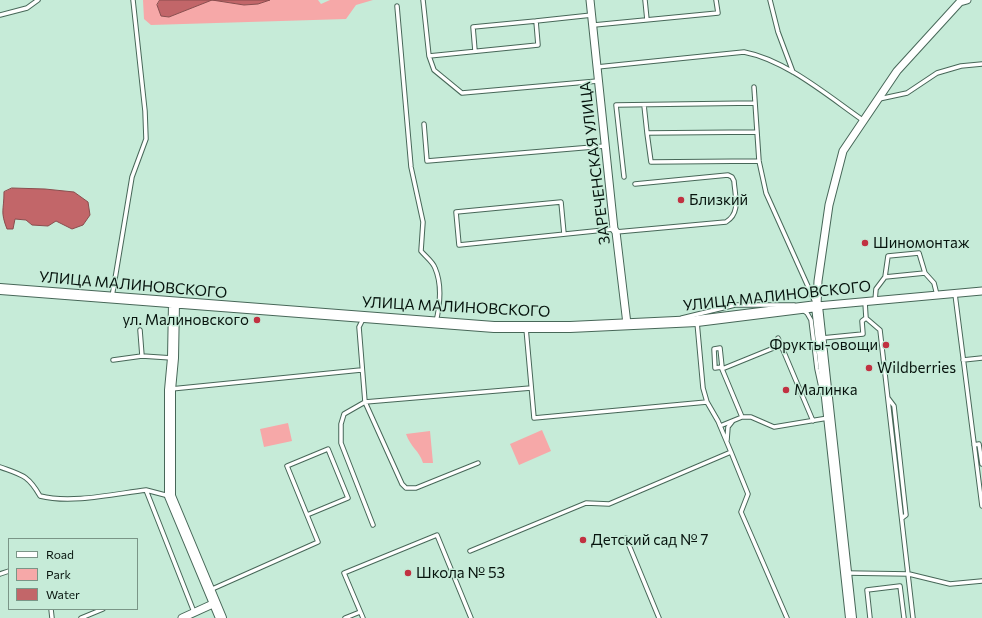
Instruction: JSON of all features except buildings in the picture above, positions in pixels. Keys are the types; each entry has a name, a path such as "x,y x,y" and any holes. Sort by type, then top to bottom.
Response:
{"street":[{"name":"ЗАРЕЧЕНСКАЯ УЛИЦА","path":"590,0 594,25 605,146 627,324"},
{"path":"851,618 817,306 818,281 834,181 844,151 896,71 960,1 968,0"},
{"name":"УЛИЦА МАЛИНОВСКОГО","path":"0,289 436,323 526,328 570,328 697,321 817,306 982,291"},
{"path":"174,303 173,358 170,390 170,496 221,618"},
{"path":"182,618 215,603"}],"lane":[{"path":"0,15 27,8 38,0"},
{"path":"112,298 132,177 146,139 145,111 133,0"},
{"path":"423,0 428,56 434,70 462,93 599,81"},
{"path":"645,0 647,20"},
{"path":"594,25 718,13 716,0"},
{"path":"770,0 778,32 793,72"},
{"path":"397,6 411,167 423,222 421,251 435,267 439,286 440,307 436,323"},
{"path":"475,51 473,27 592,15"},
{"path":"428,56 538,45 536,21"},
{"path":"597,67 744,52 761,55 793,72 864,121"},
{"path":"878,99 907,93 937,73 961,66 982,64"},
{"path":"754,86 759,161 766,193 817,306"},
{"path":"624,177 616,105 756,103"},
{"path":"644,105 651,162 759,161"},
{"path":"424,124 427,161 605,146"},
{"path":"647,133 757,132"},
{"path":"564,234 561,202 456,212 459,245 564,234 726,222 734,216 736,211 734,181 732,177 728,175 635,184"},
{"path":"875,301 876,290 884,277 888,256 919,253 925,273 934,282 937,295"},
{"path":"884,277 925,273"},
{"path":"955,294 982,506"},
{"path":"865,302 866,318 880,330 913,618"},
{"path":"662,322 735,305 791,304 807,313 811,320 816,369 829,418 774,427 750,416 742,417 720,426"},
{"path":"363,317 359,327 361,370 365,402 402,484 406,488 416,488 478,463"},
{"path":"821,338 863,334 862,321 866,318"},
{"path":"697,321 703,388 707,402 720,426 748,494 741,512 787,618"},
{"path":"526,328 534,418 707,402"},
{"path":"140,330 142,356"},
{"path":"778,338 813,421"},
{"path":"742,417 722,368 720,348 714,349 715,368 722,368 781,345"},
{"path":"113,360 142,356 173,358"},
{"path":"963,360 980,359 982,362"},
{"path":"170,390 204,385 361,370"},
{"path":"373,525 341,443 341,424 344,414 365,402 531,388"},
{"path":"727,444 728,427 733,421"},
{"path":"974,444 979,444 982,464 977,466"},
{"path":"209,590 318,542 287,466 328,449 348,498 307,515"},
{"path":"470,551 586,503 608,504 731,452"},
{"path":"0,467 18,473 31,481 40,496 52,499 93,497 146,490 170,496"},
{"path":"146,490 195,613"},
{"path":"363,618 344,573 437,534 471,618"},
{"path":"626,538 659,618"},
{"path":"846,573 909,574 950,584 982,580"},
{"path":"977,581 982,584"},
{"path":"870,618 867,590 900,586 904,618"},
{"path":"81,618 101,610"},
{"path":"345,618 360,612"}],"green space":[{"path":"143,0 160,0 157,5 161,16 169,17 212,0 244,5 258,4 270,0 318,0 321,4 330,0 373,0 356,5 346,19 151,25 144,19"},
{"path":"288,423 292,441 264,447 260,429"},
{"path":"542,430 551,451 519,465 510,444"},
{"path":"430,431 433,463 423,463 406,434"}],"water":[{"path":"160,0 212,0 169,17 161,16 157,5"},
{"path":"212,0 270,0 258,4 244,5"},
{"path":"12,188 74,192 88,202 90,215 83,225 72,229 56,221 48,226 32,225 26,220 15,219 13,229 7,229 3,214 4,192"}],"place":[{"name":"Близкий","path":"681,200"},
{"name":"Шиномонтаж","path":"865,243"},
{"name":"ул. Малиновского","path":"257,320"},
{"name":"Фрукты-овощи","path":"886,345"},
{"name":"Wildberries","path":"869,368"},
{"name":"Малинка","path":"786,390"},
{"name":"Детский сад № 7","path":"583,540"},
{"name":"Школа № 53","path":"408,573"}]}
